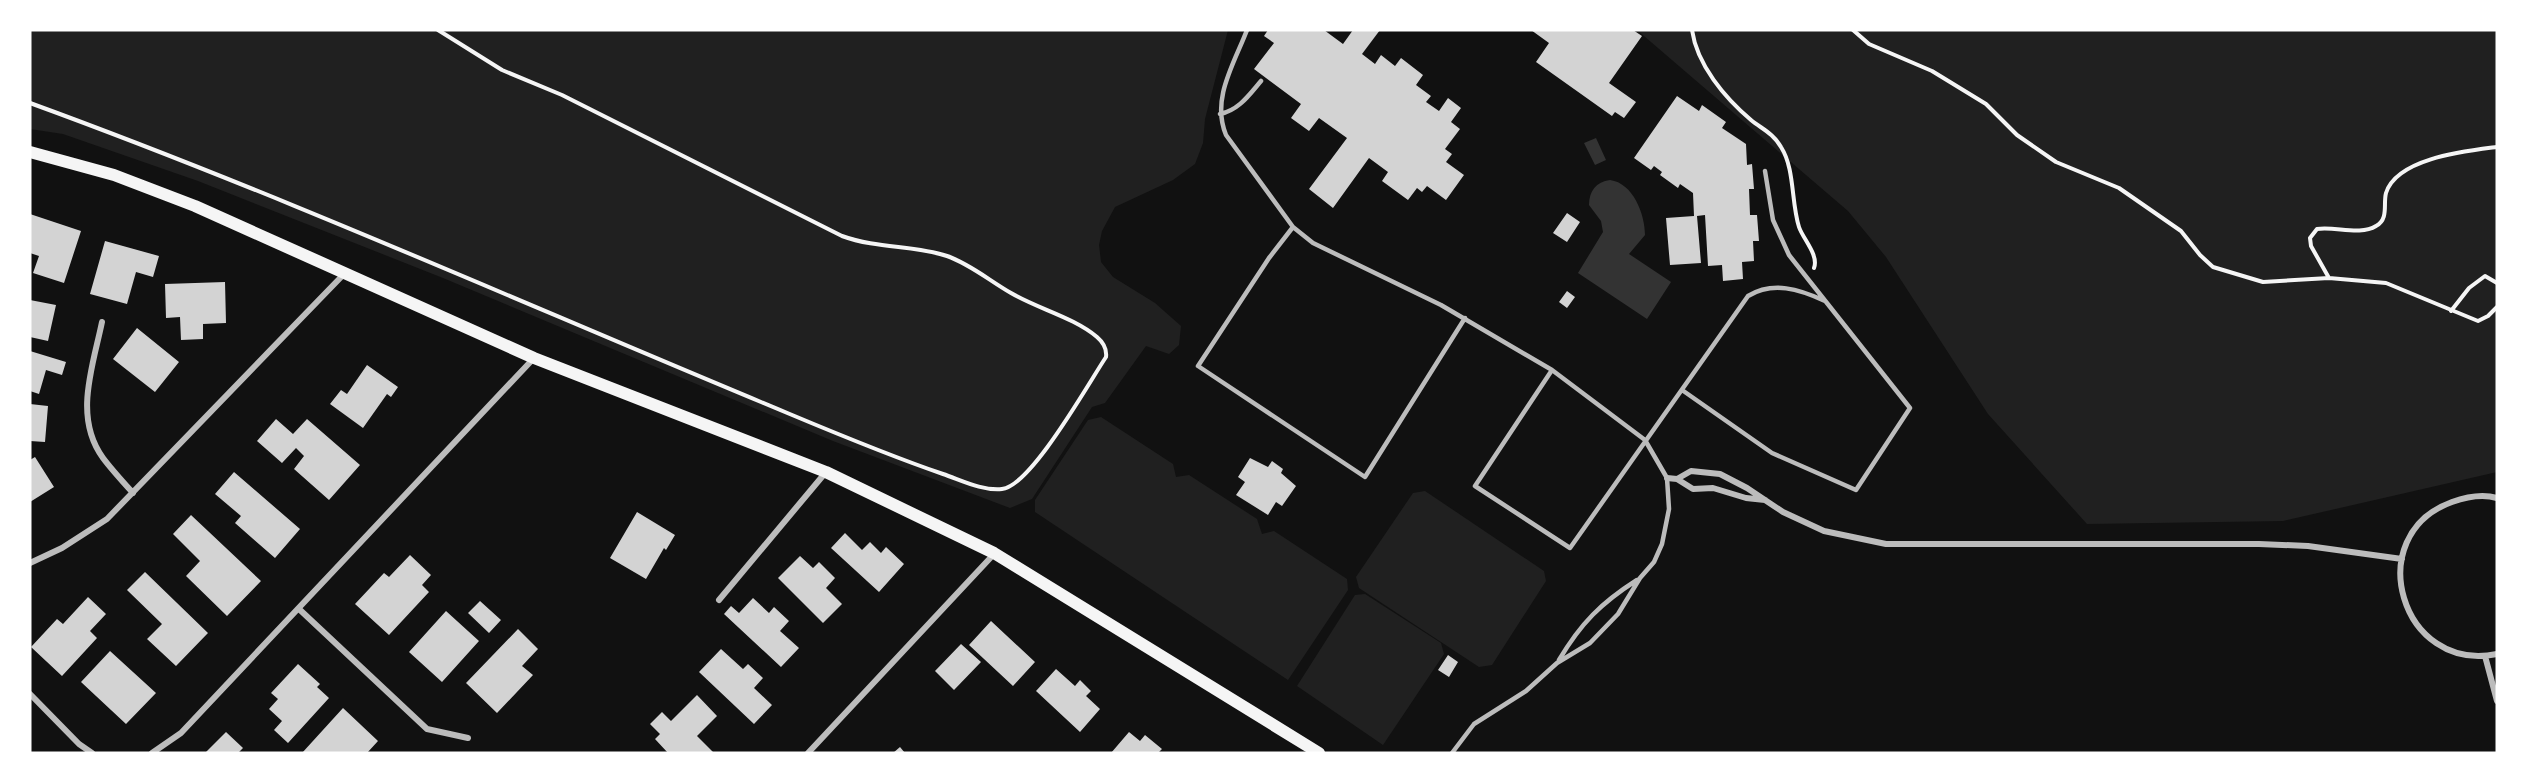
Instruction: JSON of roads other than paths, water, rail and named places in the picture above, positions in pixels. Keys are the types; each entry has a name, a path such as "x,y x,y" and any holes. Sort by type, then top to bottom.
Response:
{"main road":[{"path":"30,152 114,175 195,206 534,358 826,472 994,553 1319,753"}],"street":[{"path":"30,564 62,548 107,519 344,273"},
{"path":"102,322 85,402 87,421 102,457 133,494"},
{"path":"152,753 181,733 534,358"},
{"path":"1677,479 1691,471 1720,474 1783,512 1824,531 1886,544 2259,544 2308,546 2402,559"},
{"path":"718,600 826,472"},
{"path":"1667,478 1677,479 1693,489 1713,488 1746,498 1765,500"},
{"path":"2497,498 2465,497 2440,506 2419,523 2405,546 2399,572 2403,599 2415,623 2434,642 2458,653 2485,656 2497,654"},
{"path":"808,753 994,553"},
{"path":"299,609 427,729 468,738"},
{"path":"2485,656 2497,701"},
{"path":"30,694 92,753"}],"lane":[{"path":"1247,30 1220,97 1220,114 1226,135 1293,227 1314,243 1466,318 1552,370 1645,440 1667,478 1667,527 1658,554 1618,614 1590,643 1557,663 1526,691 1474,724 1452,753"},
{"path":"1220,114 1230,112 1243,103 1261,81"},
{"path":"1682,390 1772,453 1856,490 1910,408 1789,255 1773,220 1766,171"},
{"path":"1293,227 1269,258 1198,366 1365,477 1466,318"},
{"path":"1552,370 1475,486 1570,548 1748,296 1767,287 1780,287 1825,301"},
{"path":"1557,663 1576,631 1598,608 1640,578"}]}
